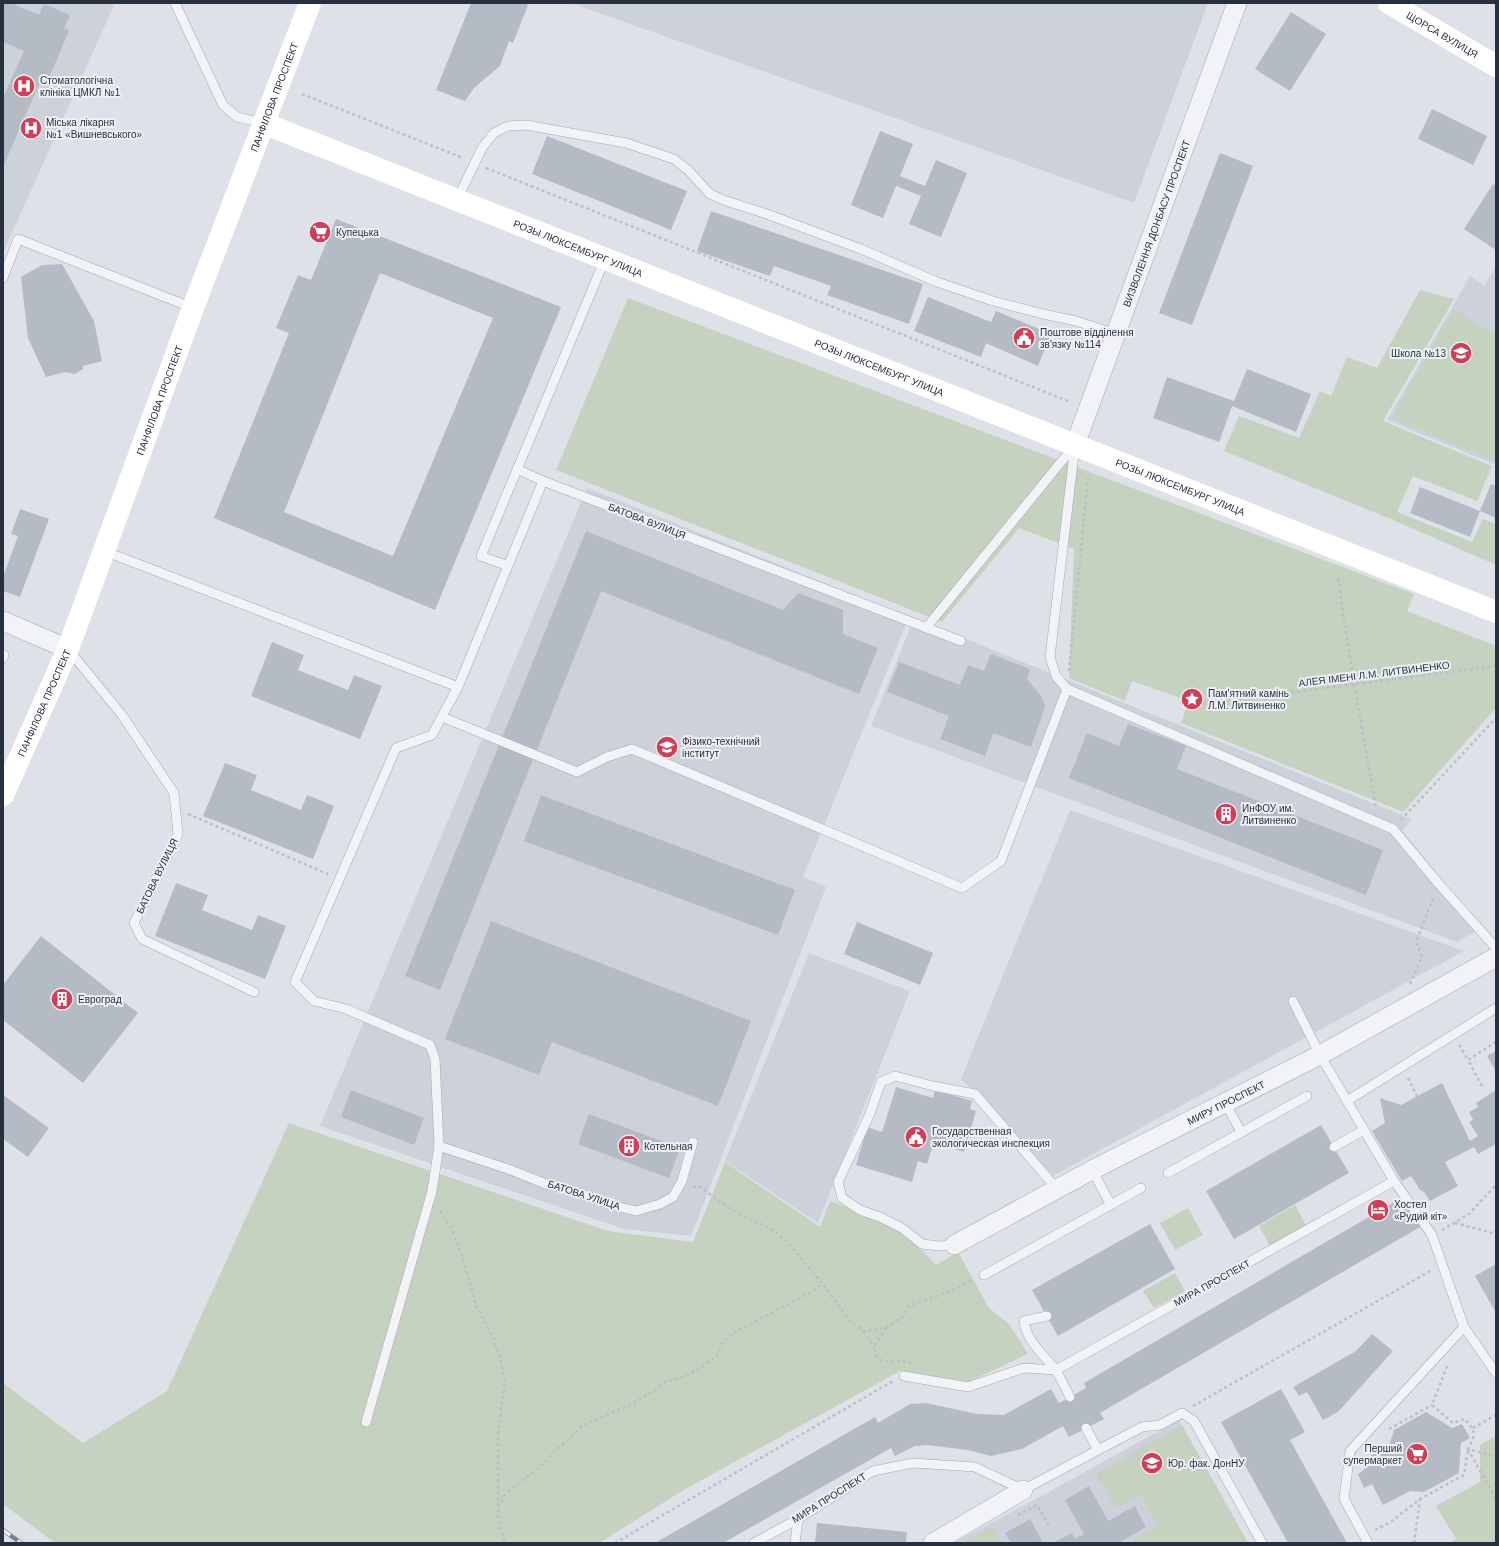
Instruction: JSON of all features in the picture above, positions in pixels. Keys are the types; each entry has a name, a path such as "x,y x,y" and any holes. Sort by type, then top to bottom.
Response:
{"street":[{"name":"ПАНФІЛОВА ПРОСПЕКТ","path":"3,795 68,649 193,308 310,3"},
{"name":"ВИЗВОЛЕННЯ ДОНБАСУ ПРОСПЕКТ","path":"1075,444 1237,3"},
{"name":"ЩОРСА ВУЛИЦЯ","path":"1389,3 1496,66"},
{"name":"РОЗЫ ЛЮКСЕМБУРГ УЛИЦА","path":"263,123 1496,612"},
{"path":"3,621 68,649"},
{"name":"МИРУ ПРОСПЕКТ","path":"954,1245 1092,1170 1320,1055 1496,957"},
{"path":"933,1543 1023,1490"}],"lane":[{"path":"175,3 223,105 237,117 263,123"},
{"path":"457,200 482,148 494,133 508,126 526,125 626,143 674,159 688,170 710,194 726,201 764,213 861,249 937,282 1043,314 1076,320 1116,334"},
{"path":"3,278 18,239 193,308"},
{"path":"508,566 481,556 605,259"},
{"path":"926,628 1075,444"},
{"path":"1075,444 1050,657 1056,676 1067,689 1393,830 1496,948"},
{"name":"БАТОВА ВУЛИЦЯ","path":"517,469 542,481 961,641"},
{"path":"366,1422 432,1191 439,1146 435,1059 430,1045 346,1009 314,1001 296,982 396,748 432,735 458,687 542,481"},
{"path":"104,551 458,687"},
{"name":"БАТОВА ВУЛИЦЯ","path":"68,649 122,716 174,794 178,834 134,923 142,939 254,992"},
{"path":"442,717 577,772 606,757 632,749 962,888 1001,860 1067,689"},
{"path":"1293,1001 1320,1055 1394,1182 1432,1235 1464,1327 1496,1373"},
{"path":"1347,1101 1496,1008"},
{"path":"954,1245 940,1246 922,1244 902,1228 880,1217 860,1210 842,1198 838,1182 866,1122 881,1082 895,1076 933,1086 975,1094 1057,1189"},
{"path":"1168,1173 1307,1096"},
{"path":"1225,1102 1241,1132"},
{"path":"1334,1147 1364,1130"},
{"name":"БАТОВА УЛИЦА","path":"439,1146 508,1168 546,1184 561,1187 616,1206 636,1210 660,1204 674,1197 682,1181 692,1142"},
{"path":"1092,1170 1111,1205"},
{"name":"МИРА ПРОСПЕКТ","path":"1056,1370 1394,1182"},
{"path":"984,1275 1141,1188"},
{"path":"1047,1316 1024,1321 1025,1328 1031,1341 1056,1370 1070,1397"},
{"path":"1366,1540 1344,1499 1350,1452 1464,1327"},
{"path":"904,1376 968,1387 1024,1368 1056,1370"},
{"path":"1023,1490 1142,1427 1160,1425 1182,1413 1194,1421 1262,1543"},
{"path":"1086,1428 1098,1450"},
{"name":"МИРА ПРОСПЕКТ","path":"754,1543 798,1519 873,1471 913,1463 975,1467 1023,1490"},
{"path":"795,1543 798,1519"}],"path":[{"path":"302,94 1068,401"},
{"path":"1067,689 1088,478"},
{"path":"1338,578 1354,684 1379,824"},
{"name":"АЛЕЯ ІМЕНІ Л.М. ЛИТВИНЕНКО","path":"1184,706 1496,666"},
{"path":"1393,830 1496,718"},
{"path":"175,808 340,879"},
{"path":"1399,1011 1422,956 1416,942 1439,884"},
{"path":"1468,1060 1496,1042"},
{"path":"1464,1053 1482,1086"},
{"path":"1402,1067 1418,1096"},
{"path":"1432,1235 1469,1214 1496,1185"},
{"path":"678,1188 699,1186 740,1215 774,1230 788,1243 822,1283 850,1321 864,1331 874,1347 875,1353 880,1361 885,1363 903,1361 910,1362 918,1368 920,1378"},
{"path":"432,1191 441,1213 452,1229 462,1253 476,1305 494,1340 500,1358 505,1382 498,1431 498,1519 505,1543"},
{"path":"1455,1223 1496,1234"},
{"path":"1182,1413 1441,1264"},
{"path":"874,1347 886,1328 903,1316 909,1306 951,1291 984,1275"},
{"path":"498,1507 505,1495 544,1463 556,1450 572,1438 582,1426 629,1405 658,1389 663,1383 688,1375 705,1365 717,1355 722,1343 735,1332 812,1292 822,1283"},
{"path":"864,1331 886,1328"},
{"path":"1384,1432 1432,1405 1448,1362"},
{"path":"615,1543 904,1376"},
{"path":"1366,1540 1420,1499 1464,1475 1468,1449 1474,1438 1473,1428 1465,1419 1454,1423 1432,1405"},
{"path":"1473,1428 1496,1415"},
{"path":"1468,1449 1496,1457"},
{"path":"1468,1449 1496,1500"},
{"path":"1414,1543 1420,1499"},
{"path":"1017,1516 1037,1505 1050,1528"}],"shaded area":[{"name":"Міська лікарня №1 «Вишневського»","path":"3,3 115,3 3,253"},
{"path":"571,3 1208,3 1134,203"},
{"name":"Школа №13","path":"1496,266 1496,465 1387,420 1470,276 1484,286"},
{"name":"Фізико-технічний інститут","path":"587,488 909,617 803,877 826,887 691,1236 624,1229 320,1126"},
{"path":"914,618 1412,819 1402,830 1481,928 1457,942 871,726"},
{"path":"1070,810 1464,951 1053,1176 976,1093 961,1079"},
{"path":"809,953 910,991 818,1223 725,1161"},
{"name":"Юр. фак. ДонНУ","path":"1179,1420 1248,1543 954,1543 1032,1501"}],"green space":[{"path":"1420,290 1454,299 1383,421 1492,466 1477,501 1413,476 1397,512 1472,542 1483,519 1496,524 1496,565 1393,520 1224,451 1239,416 1299,438 1320,391 1331,396 1347,357 1377,368"},
{"path":"628,298 1414,594 1407,611 1496,646 1496,708 1403,812 1181,723 1189,701 1132,681 1125,701 1069,678 1074,549 1019,528 942,622 556,470"},
{"name":"Школа №13","path":"1454,309 1496,335 1496,461 1391,418"},
{"path":"289,1123 608,1231 693,1242 725,1162 820,1227 830,1201 887,1222 913,1240 936,1265 958,1252 989,1308 1009,1324 1028,1354 968,1382 900,1371 682,1491 599,1543 55,1543 3,1504 3,1383 83,1443 167,1391"},
{"path":"1295,1205 1308,1229 1272,1250 1259,1226"},
{"path":"1188,1208 1203,1235 1175,1250 1160,1223"},
{"path":"1175,1273 1185,1291 1154,1308 1143,1291"},
{"path":"1182,1425 1248,1543 1133,1543 1132,1540 1158,1526 1141,1495 1116,1508 1096,1474"},
{"path":"1496,1436 1496,1543 1451,1543 1456,1539 1436,1506 1480,1482 1480,1445"},
{"path":"992,1527 1001,1543 962,1543"}],"building":[{"name":"Стоматологічна клініка ЦМКЛ №1","path":"3,3 11,3 39,15 44,4 70,15 64,28 69,31 45,87 39,84 3,167 3,98 24,51 3,42"},
{"path":"471,3 524,3 528,5 513,43 509,41 500,66 474,88 465,101 436,90"},
{"path":"1291,12 1326,34 1290,91 1255,69"},
{"path":"1432,109 1487,136 1473,165 1418,139"},
{"path":"880,131 913,144 900,176 925,186 936,160 967,173 941,237 909,224 921,196 896,186 883,218 851,205"},
{"path":"547,136 687,191 671,230 532,174"},
{"path":"1220,153 1253,166 1192,325 1159,313"},
{"path":"1493,184 1496,186 1496,250 1464,229"},
{"path":"711,211 923,284 909,324 827,295 831,286 774,266 770,276 697,251"},
{"path":"336,219 561,307 435,610 214,518 289,333 276,328 298,275 311,280","holes":["380,273 493,318 393,556 284,512"]},
{"path":"62,264 94,321 102,361 83,366 83,369 75,374 65,372 46,377 28,338 21,277 42,265"},
{"path":"928,297 991,322 996,311 1051,334 1038,366 986,343 981,357 914,331"},
{"path":"1247,369 1311,394 1296,432 1232,406 1219,442 1153,418 1167,377 1234,401"},
{"path":"1491,484 1496,486 1496,518 1480,511"},
{"path":"1420,487 1480,511 1470,537 1410,513"},
{"path":"20,509 49,519 20,597 3,591 3,577 18,536 11,534"},
{"path":"586,531 783,610 798,593 843,610 843,634 878,648 859,694 601,591 440,990 405,976"},
{"path":"272,642 304,655 298,670 348,690 354,675 382,686 360,739 251,696"},
{"path":"991,654 1030,669 1027,679 1042,697 1045,707 1031,747 993,733 985,756 940,739 949,716 887,692 899,662 960,685 968,665 984,671"},
{"name":"ИнФОУ им. Литвиненко","path":"1128,724 1186,746 1177,769 1383,850 1366,895 1069,778 1087,733 1119,746"},
{"path":"225,763 257,775 251,790 301,810 307,795 334,806 313,859 203,816"},
{"path":"541,795 795,890 778,935 524,841"},
{"path":"176,883 208,895 202,910 252,930 258,915 286,926 265,979 155,936"},
{"path":"491,921 751,1021 718,1106 552,1042 539,1075 445,1039"},
{"path":"857,922 933,953 920,985 844,954"},
{"name":"Евроград","path":"41,936 138,1013 83,1083 3,1020 3,985"},
{"path":"1496,1051 1496,1071 1487,1056"},
{"path":"1442,1083 1470,1141 1478,1136 1469,1122 1473,1120 1469,1112 1478,1107 1476,1103 1496,1090 1496,1144 1478,1154 1474,1147 1445,1162 1458,1186 1430,1201 1424,1192 1420,1190 1411,1176 1402,1181 1372,1131 1385,1123 1380,1098 1401,1105"},
{"name":"Государственная экологическая инспекция","path":"896,1087 933,1098 935,1090 972,1101 970,1109 976,1111 964,1152 934,1142 927,1164 918,1161 912,1182 856,1165 867,1127 882,1132"},
{"path":"351,1090 424,1118 414,1145 341,1117"},
{"path":"3,1095 49,1128 28,1157 3,1139"},
{"name":"Котельная","path":"589,1114 680,1148 669,1178 578,1144"},
{"path":"1321,1125 1349,1173 1234,1239 1206,1191"},
{"path":"1403,1197 1420,1227 1100,1413 1104,1419 1069,1437 1063,1426 1022,1449 991,1456 968,1450 927,1445 915,1446 895,1456 891,1448 723,1543 655,1543 875,1417 878,1423 910,1404 926,1403 977,1414 1004,1415 1051,1389 1059,1403 1086,1388 1084,1383"},
{"path":"1150,1224 1175,1269 1058,1336 1032,1290"},
{"path":"1496,1264 1496,1313 1475,1276"},
{"path":"1372,1334 1393,1351 1338,1412 1323,1420 1307,1392 1299,1396 1293,1387 1356,1351"},
{"path":"1281,1389 1305,1432 1290,1440 1347,1543 1288,1543 1221,1422"},
{"name":"Перший супермаркет","path":"1426,1412 1452,1428 1462,1424 1470,1438 1461,1443 1459,1473 1424,1492 1410,1491 1383,1505 1372,1484 1364,1488 1358,1474 1365,1469 1359,1462 1389,1446 1394,1430"},
{"path":"1089,1486 1108,1521 1135,1506 1146,1527 1120,1543 1053,1543 1072,1533 1075,1539 1084,1534 1065,1500"},
{"path":"1030,1519 1043,1543 1011,1543 1005,1533"},
{"path":"817,1523 907,1532 906,1543 815,1543"}],"railway":[{"path":"3,1530 21,1543"}],"place":[{"name":"Стоматологічна клініка ЦМКЛ №1","path":"24,86"},
{"name":"Міська лікарня №1 «Вишневського»","path":"31,128"},
{"name":"Купецька","path":"320,232"},
{"name":"Поштове відділення зв'язку №114","path":"1024,338"},
{"name":"Школа №13","path":"1461,353"},
{"name":"Пам'ятний камінь Л.М. Литвиненко","path":"1192,699"},
{"name":"Фізико-технічний інститут","path":"667,747"},
{"name":"ИнФОУ им. Литвиненко","path":"1226,814"},
{"name":"Евроград","path":"62,999"},
{"name":"Государственная экологическая инспекция","path":"916,1137"},
{"name":"Котельная","path":"629,1146"},
{"name":"Хостел «Рудий кіт»","path":"1378,1210"},
{"name":"Перший супермаркет","path":"1417,1454"},
{"name":"Юр. фак. ДонНУ","path":"1152,1463"}]}
